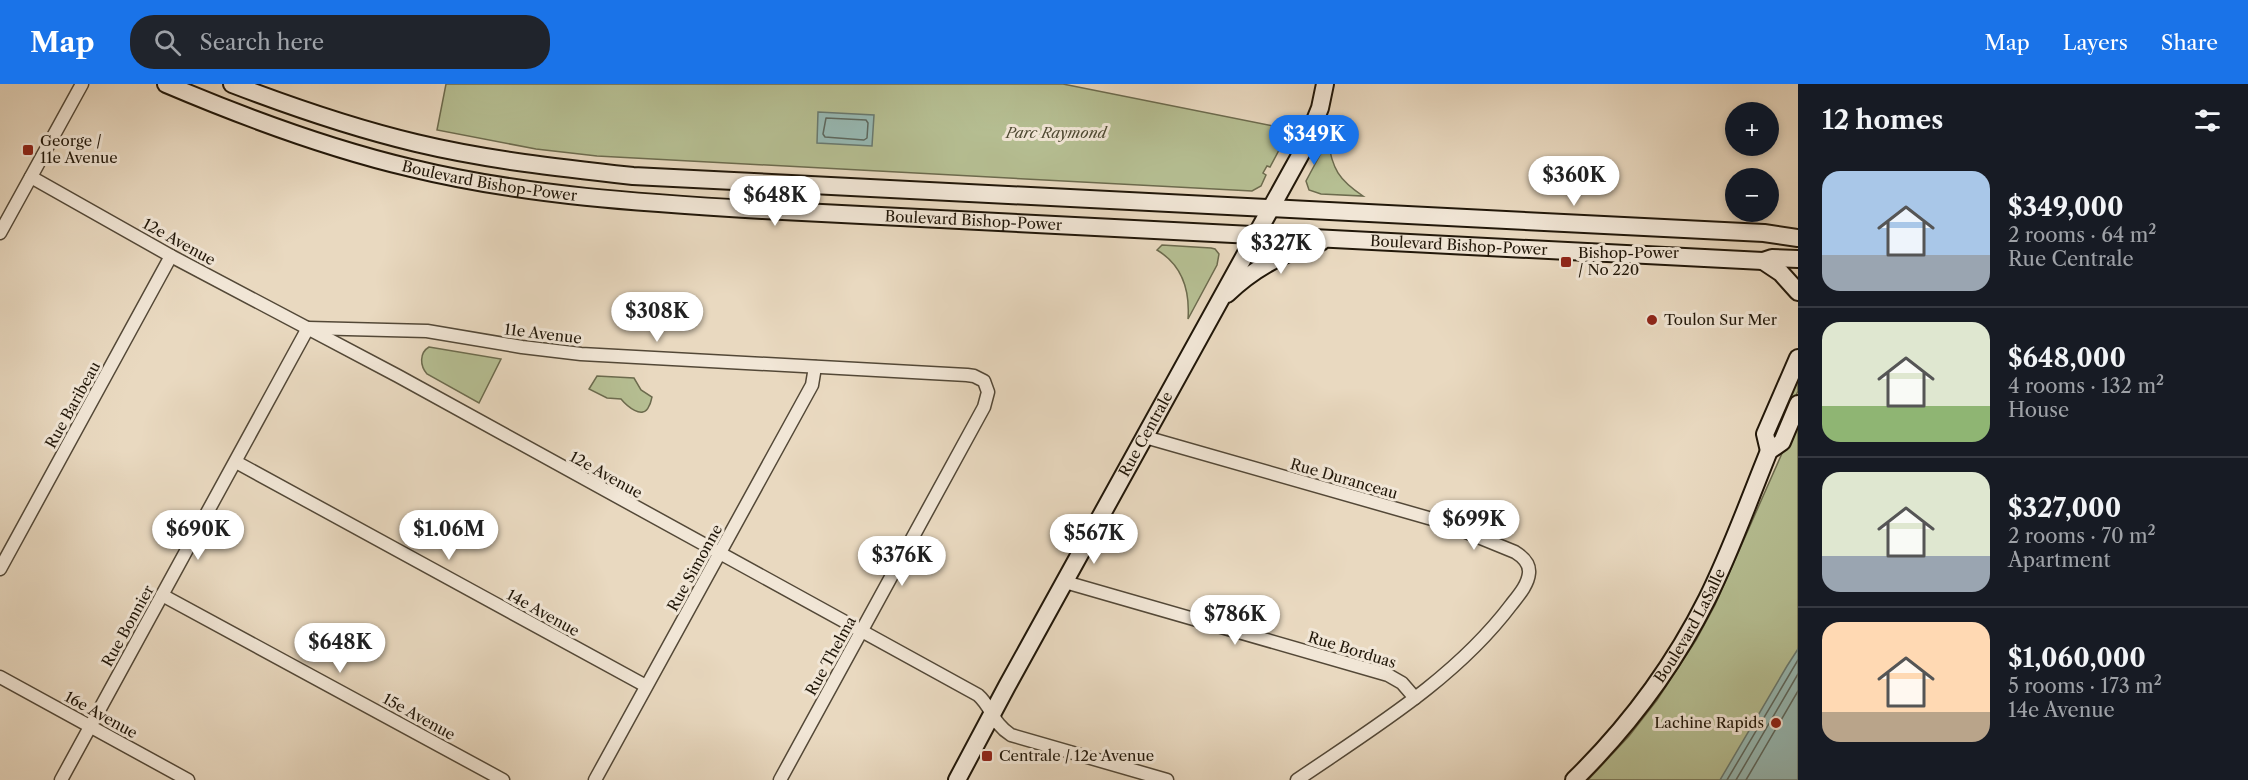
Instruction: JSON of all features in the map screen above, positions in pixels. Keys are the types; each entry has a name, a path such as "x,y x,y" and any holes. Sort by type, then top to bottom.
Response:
{"street":[{"path":"0,233 82,84"},
{"name":"Boulevard Bishop-Power","path":"166,84 260,122 349,152 412,169 516,188 600,199 656,204 1763,261 1772,258 1798,259"},
{"name":"Boulevard Bishop-Power","path":"232,84 335,121 416,143 497,159 633,176 1768,233 1798,238"},
{"name":"Rue Centrale","path":"957,780 1303,150 1320,108 1325,84"},
{"name":"12e Avenue","path":"31,177 171,256 308,328 978,695 985,702 999,726 1011,735 1167,780"},
{"path":"1768,233 1798,230"},
{"path":"1218,303 1242,280 1276,258 1306,246 1340,238"},
{"name":"Rue Baribeau","path":"0,569 171,256"},
{"path":"1763,261 1781,273 1798,292"},
{"name":"11e Avenue","path":"308,328 427,331 581,354 974,376 984,381 987,386"},
{"name":"Rue Bonnier","path":"61,780 308,328"},
{"name":"Boulevard LaSalle","path":"1769,451 1766,434 1798,358"},
{"name":"Rue Simonne","path":"595,780 812,385 815,367"},
{"name":"Rue Thelma","path":"780,780 984,407 987,399 987,386"},
{"name":"Boulevard LaSalle","path":"1574,780 1636,712 1681,646 1707,598 1769,451 1782,442 1798,404"},
{"name":"Rue Duranceau","path":"1144,437 1439,521 1515,552 1523,557 1528,565 1527,581 1508,609 1462,659 1415,698 1297,780"},
{"name":"14e Avenue","path":"236,462 646,687"},
{"name":"Rue Borduas","path":"1065,582 1388,675 1402,683 1415,698"},
{"name":"15e Avenue","path":"162,595 503,780"},
{"name":"16e Avenue","path":"0,677 188,780"}],"green space":[{"name":"Parc Raymond","path":"446,84 1063,84 1273,126 1287,135 1270,167 1267,166 1263,173 1266,175 1261,186 1252,191 597,156 536,149 437,130"},
{"path":"1328,140 1338,173 1348,185 1363,196 1321,194 1309,190 1306,181"},
{"path":"1162,245 1211,248 1219,254 1217,265 1188,319 1188,299 1183,280 1173,263 1157,250"},
{"path":"429,347 501,359 479,403 427,374 422,360 423,353"},
{"path":"1798,372 1798,391 1777,438 1772,436"},
{"path":"597,376 634,378 641,390 652,397 650,405 643,412 639,412 630,408 621,399 607,398 589,389"},
{"path":"1798,417 1798,780 1588,780 1629,736 1657,700 1696,640 1715,605"}],"water":[{"path":"818,112 874,115 872,146 817,143"},
{"name":"Lachine Rapids","path":"1798,649 1798,780 1720,780 1787,666"}],"place":[{"name":"George / 11e Avenue","path":"28,150"},
{"name":"Bishop-Power / No 220","path":"1566,262"},
{"name":"Toulon Sur Mer","path":"1652,320"},
{"name":"Lachine Rapids","path":"1776,723"},
{"name":"Centrale / 12e Avenue","path":"987,756"}]}
